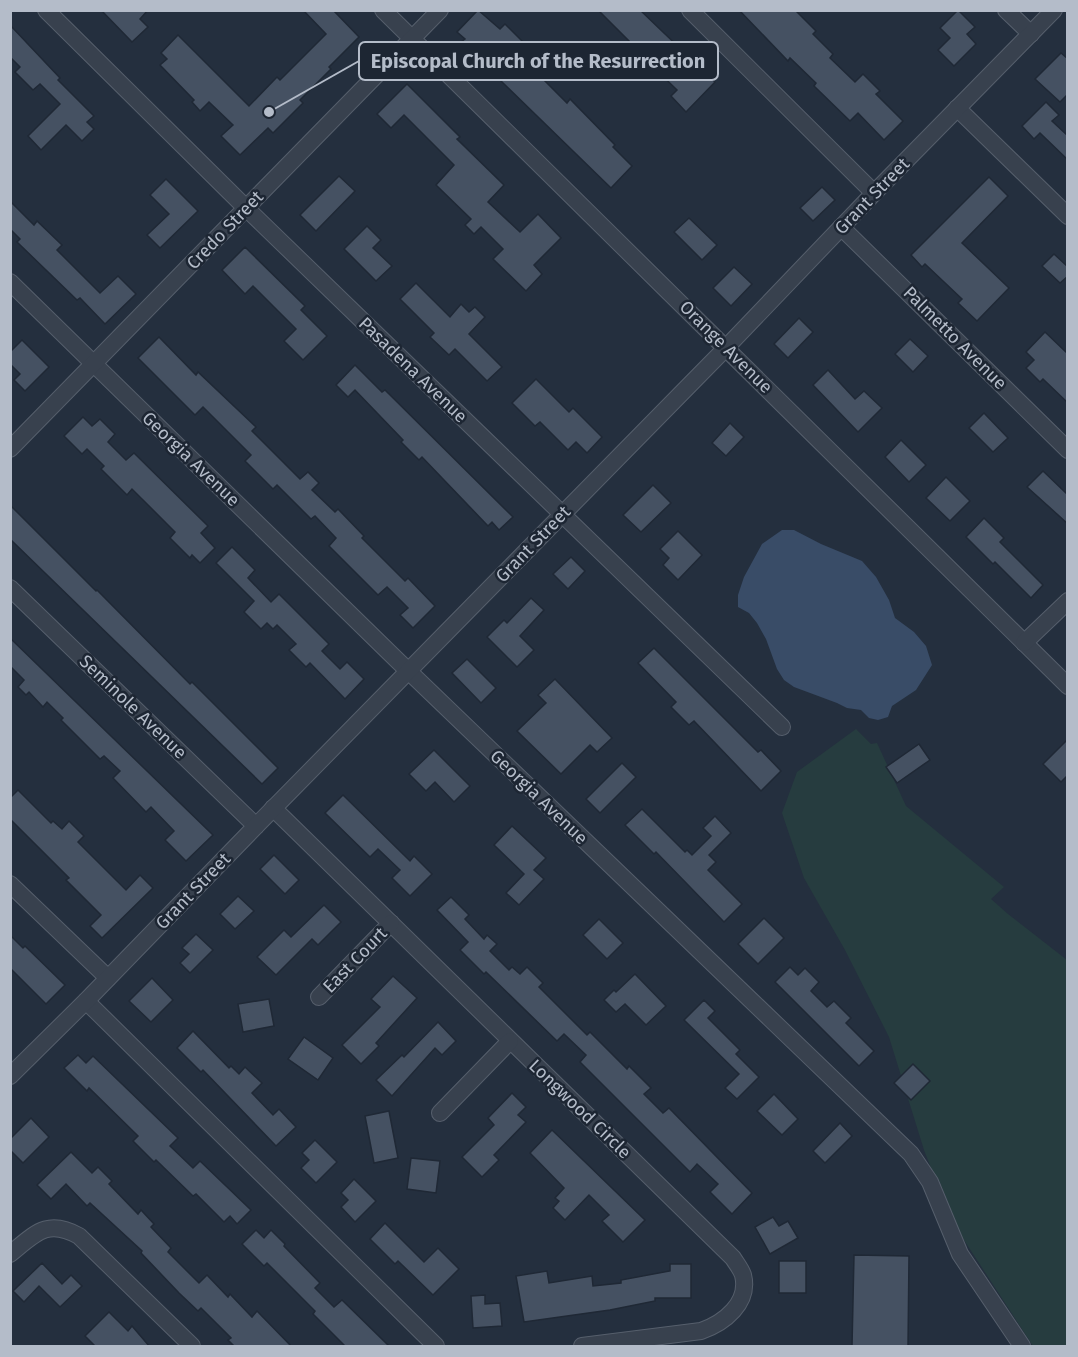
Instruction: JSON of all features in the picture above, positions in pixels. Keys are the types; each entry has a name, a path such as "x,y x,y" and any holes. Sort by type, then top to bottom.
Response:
{"street":[{"name":"Pasadena Avenue","path":"46,10 246,208 782,728"},
{"name":"Orange Avenue","path":"384,10 1068,686"},
{"name":"Credo Street","path":"10,448 440,10"},
{"path":"690,10 874,193"},
{"path":"1006,10 1031,34"},
{"name":"Grant Street","path":"10,1076 726,348 1054,10"},
{"path":"957,108 1068,216"},
{"name":"Palmetto Avenue","path":"842,227 1068,450"},
{"name":"Georgia Avenue","path":"10,282 409,671 911,1154 930,1182 960,1254 1022,1347"},
{"name":"Seminole Avenue","path":"10,588 256,826"},
{"path":"1024,643 1068,601"},
{"name":"Longwood Circle","path":"273,808 733,1258 743,1274 741,1300 730,1315 715,1326 701,1331 582,1347"},
{"path":"10,884 108,978"},
{"name":"East Court","path":"319,997 391,923"},
{"path":"86,1001 436,1347"},
{"path":"440,1113 510,1041"},
{"path":"10,1254 40,1230 52,1227 67,1229 79,1236 192,1347"}],"green space":[{"path":"856,729 871,744 877,743 906,806 1004,887 991,899 1067,960 1067,1346 1033,1346 962,1237 924,1150 889,1037 845,950 804,878 782,813 797,772"}],"water":[{"path":"782,530 794,530 862,561 876,577 889,600 895,618 914,632 926,646 932,665 916,690 892,706 888,717 878,720 869,718 861,710 847,708 794,687 784,680 757,623 749,613 738,607 738,595 744,577 762,544"}],"building":[{"path":"101,10 148,10 140,19 148,27 132,42"},
{"path":"303,10 333,10 359,37 300,100 303,103 273,133 268,128 240,155 221,136 233,125 209,102 200,111 192,102 194,100 160,65 167,59 161,53 178,35 249,106 277,77 280,80 326,34"},
{"path":"478,10 500,29 505,24 524,43 520,47 544,72 540,76 567,103 570,99 632,166 611,188 461,42 465,39 457,32"},
{"path":"598,10 640,10 715,82 686,112 671,96 677,90 648,62 645,66 632,53 628,57 620,49 629,41"},
{"path":"739,10 795,10 816,31 813,34 833,54 830,58 855,82 863,74 880,91 876,94 903,121 884,140 858,113 850,121 814,86 816,83 790,58 788,61"},
{"path":"958,10 975,27 967,34 976,44 954,66 938,50 950,38 940,28"},
{"path":"10,25 60,78 58,80 94,116 87,122 94,129 82,141 66,125 41,150 28,136 60,104 40,84 33,90 15,72 20,67 10,57"},
{"path":"1061,53 1068,59 1068,94 1060,102 1035,79"},
{"path":"407,84 460,137 457,139 504,185 488,202 520,232 538,214 561,238 534,265 542,274 526,291 493,259 503,249 481,227 474,234 465,225 471,219 436,185 454,165 404,115 391,128 377,114"},
{"path":"1046,102 1059,115 1052,121 1068,136 1068,160 1040,133 1034,139 1022,126"},
{"path":"339,176 355,191 316,231 300,215"},
{"path":"989,177 1008,196 962,243 1009,288 977,321 958,303 962,299 925,264 922,267 911,255"},
{"path":"166,179 198,211 160,248 147,235 169,214 150,195"},
{"path":"822,187 835,200 813,221 800,208"},
{"path":"10,201 34,225 37,221 62,245 57,250 100,293 118,276 136,294 105,324 80,298 77,300 17,242 20,239 10,229"},
{"path":"689,218 717,245 702,260 674,232"},
{"path":"367,226 381,240 373,248 392,266 376,281 344,249"},
{"path":"245,247 305,306 301,310 327,336 303,360 284,341 296,329 253,286 245,294 222,270"},
{"path":"1054,254 1068,267 1068,276 1060,283 1042,266"},
{"path":"734,267 752,284 731,306 713,288"},
{"path":"416,283 450,317 461,304 469,312 475,307 485,317 469,334 502,367 487,381 455,349 449,355 430,337 434,333 400,299"},
{"path":"799,318 813,332 788,358 774,344"},
{"path":"1045,332 1068,354 1068,403 1043,379 1040,382 1026,368 1034,360 1026,352"},
{"path":"159,337 196,375 198,372 256,427 252,431 300,479 308,472 319,483 312,490 335,512 338,509 364,536 362,538 405,581 408,578 435,606 413,628 400,615 408,608 387,587 378,595 329,546 336,538 315,516 311,519 277,485 273,489 245,461 251,455 203,407 195,415 138,358"},
{"path":"910,339 928,356 913,372 895,354"},
{"path":"22,340 49,367 25,391 14,380 20,374 10,364 10,352"},
{"path":"355,365 382,392 385,390 513,517 499,530 492,522 488,526 422,457 419,460 401,442 403,440 355,390 348,397 336,385"},
{"path":"828,370 855,399 864,391 882,408 858,432 813,385"},
{"path":"536,379 569,412 573,408 602,437 587,453 576,442 568,450 540,422 535,426 512,403"},
{"path":"984,413 1008,438 993,452 969,428"},
{"path":"83,417 92,426 100,419 115,434 108,442 126,460 134,453 208,526 201,533 215,548 200,563 192,555 190,558 170,538 175,532 132,489 127,495 101,469 104,466 87,449 82,454 64,436"},
{"path":"730,423 744,437 726,456 712,443"},
{"path":"901,440 926,465 909,482 885,457"},
{"path":"1043,471 1068,495 1068,524 1027,487"},
{"path":"946,477 970,501 950,521 926,498"},
{"path":"653,485 671,503 641,532 623,515"},
{"path":"10,505 278,768 262,784 10,539"},
{"path":"984,518 1004,538 1000,542 1043,585 1031,598 966,537"},
{"path":"678,531 702,555 678,580 663,565 669,558 660,549"},
{"path":"232,547 255,570 248,578 271,602 279,594 329,644 322,651 340,669 347,662 364,679 345,699 310,663 306,667 289,650 296,644 277,625 273,629 267,623 261,629 244,612 254,601 216,563"},
{"path":"571,557 585,571 568,589 553,574"},
{"path":"531,598 544,610 520,636 534,650 517,667 487,637 504,620 507,623"},
{"path":"10,638 213,835 186,861 165,840 174,831 151,807 146,812 113,778 120,771 104,756 100,759 61,720 63,718 47,702 43,707 29,692 26,695 18,687 24,680 10,666"},
{"path":"654,648 758,752 761,750 781,771 761,791 694,721 689,725 671,707 676,702 638,663"},
{"path":"467,659 496,688 481,703 452,673"},
{"path":"555,679 612,738 597,752 590,745 561,774 517,731 546,703 538,695"},
{"path":"1068,739 1068,775 1061,782 1043,764"},
{"path":"919,744 930,760 897,783 886,767"},
{"path":"434,750 470,786 454,802 435,782 426,791 409,774"},
{"path":"622,763 636,777 600,813 586,799"},
{"path":"18,790 51,823 53,821 62,829 69,821 84,836 78,842 126,890 140,875 153,888 102,938 90,926 101,915 66,880 69,878 10,819 10,798"},
{"path":"343,795 410,861 414,856 432,874 410,896 392,878 400,870 378,849 370,857 325,813"},
{"path":"642,809 685,852 687,850 692,855 711,836 703,828 715,816 731,833 709,855 716,862 708,870 742,904 724,922 656,852 654,854 625,825"},
{"path":"512,826 546,858 534,870 544,879 519,905 506,893 524,874 494,845"},
{"path":"274,855 299,880 285,894 260,869"},
{"path":"238,896 254,911 235,929 220,914"},
{"path":"451,897 469,915 465,919 484,939 487,935 497,944 490,951 509,970 512,967 520,974 527,967 543,983 539,987 587,1035 590,1032 627,1069 629,1066 651,1088 644,1094 663,1113 669,1108 752,1193 732,1214 710,1192 718,1184 697,1164 690,1172 580,1062 586,1055 564,1034 557,1041 460,950 468,942 437,910"},
{"path":"324,905 341,922 318,945 312,939 276,975 257,957 284,930 291,937"},
{"path":"764,918 784,938 758,964 738,944"},
{"path":"599,919 623,943 607,959 583,935"},
{"path":"196,934 213,950 190,973 180,963 189,954 182,948"},
{"path":"10,935 23,948 25,946 65,985 46,1004 10,968"},
{"path":"790,967 798,975 805,968 819,982 811,991 827,1007 834,1001 851,1018 846,1023 874,1051 859,1066 775,982"},
{"path":"635,974 666,1006 646,1025 625,1004 616,1012 604,1000"},
{"path":"393,976 417,998 376,1043 379,1046 361,1064 342,1045 380,1007 371,999"},
{"path":"152,978 173,1000 151,1022 129,1001"},
{"path":"269,999 274,1026 243,1032 238,1004"},
{"path":"704,1000 715,1011 708,1018 740,1050 736,1054 759,1077 737,1099 725,1088 739,1074 684,1020"},
{"path":"438,1022 456,1041 442,1055 435,1048 392,1096 376,1080 402,1055 404,1057"},
{"path":"193,1031 229,1068 231,1066 239,1074 245,1067 262,1083 252,1093 273,1115 279,1109 296,1127 276,1146 203,1070 201,1072 177,1048"},
{"path":"304,1037 333,1058 318,1080 288,1059"},
{"path":"78,1055 86,1063 93,1056 178,1138 170,1146 193,1168 200,1161 251,1210 237,1224 230,1216 224,1222 196,1194 193,1196 156,1160 154,1162 133,1141 138,1136 89,1088 87,1091 64,1068"},
{"path":"913,1064 930,1081 911,1100 894,1083"},
{"path":"512,1093 526,1107 518,1115 526,1122 494,1155 499,1160 482,1177 462,1157 494,1125 488,1118"},
{"path":"774,1094 798,1119 782,1135 757,1111"},
{"path":"389,1111 398,1158 374,1163 365,1116"},
{"path":"31,1118 49,1137 23,1163 10,1150 10,1139"},
{"path":"840,1123 852,1136 825,1163 813,1151"},
{"path":"552,1130 645,1220 623,1242 602,1221 609,1215 589,1195 565,1220 553,1208 559,1201 555,1198 564,1188 530,1153"},
{"path":"315,1140 337,1162 316,1183 301,1168 309,1160 302,1153"},
{"path":"71,1152 92,1173 98,1167 112,1181 109,1184 138,1214 141,1210 154,1224 151,1227 171,1248 168,1252 199,1283 207,1275 228,1297 230,1294 252,1317 257,1311 292,1347 235,1347 228,1340 231,1338 201,1308 198,1311 141,1253 142,1251 90,1203 87,1206 66,1184 51,1199 37,1185"},
{"path":"411,1158 440,1161 436,1193 407,1189"},
{"path":"354,1179 376,1201 355,1222 341,1207 348,1200 341,1193"},
{"path":"773,1217 779,1226 788,1221 798,1238 770,1254 755,1227"},
{"path":"385,1223 424,1262 438,1248 459,1269 433,1295 398,1261 395,1264 370,1239"},
{"path":"256,1230 264,1238 271,1230 320,1283 315,1288 334,1307 342,1300 390,1347 346,1347 313,1314 315,1311 267,1263 264,1266 242,1244"},
{"path":"854,1255 909,1256 908,1347 852,1347"},
{"path":"779,1261 806,1261 806,1293 779,1293"},
{"path":"42,1263 62,1284 71,1275 82,1286 60,1307 39,1286 24,1302 13,1291"},
{"path":"670,1264 691,1264 691,1298 655,1298 655,1301 610,1310 524,1322 516,1276 547,1271 549,1283 592,1276 593,1286 621,1283 621,1280 670,1271"},
{"path":"485,1295 485,1304 500,1303 502,1326 473,1328 471,1296"},
{"path":"109,1312 128,1331 132,1326 150,1347 96,1347 85,1336"}],"place":[{"name":"Episcopal Church of the Resurrection","path":"269,112"}]}
